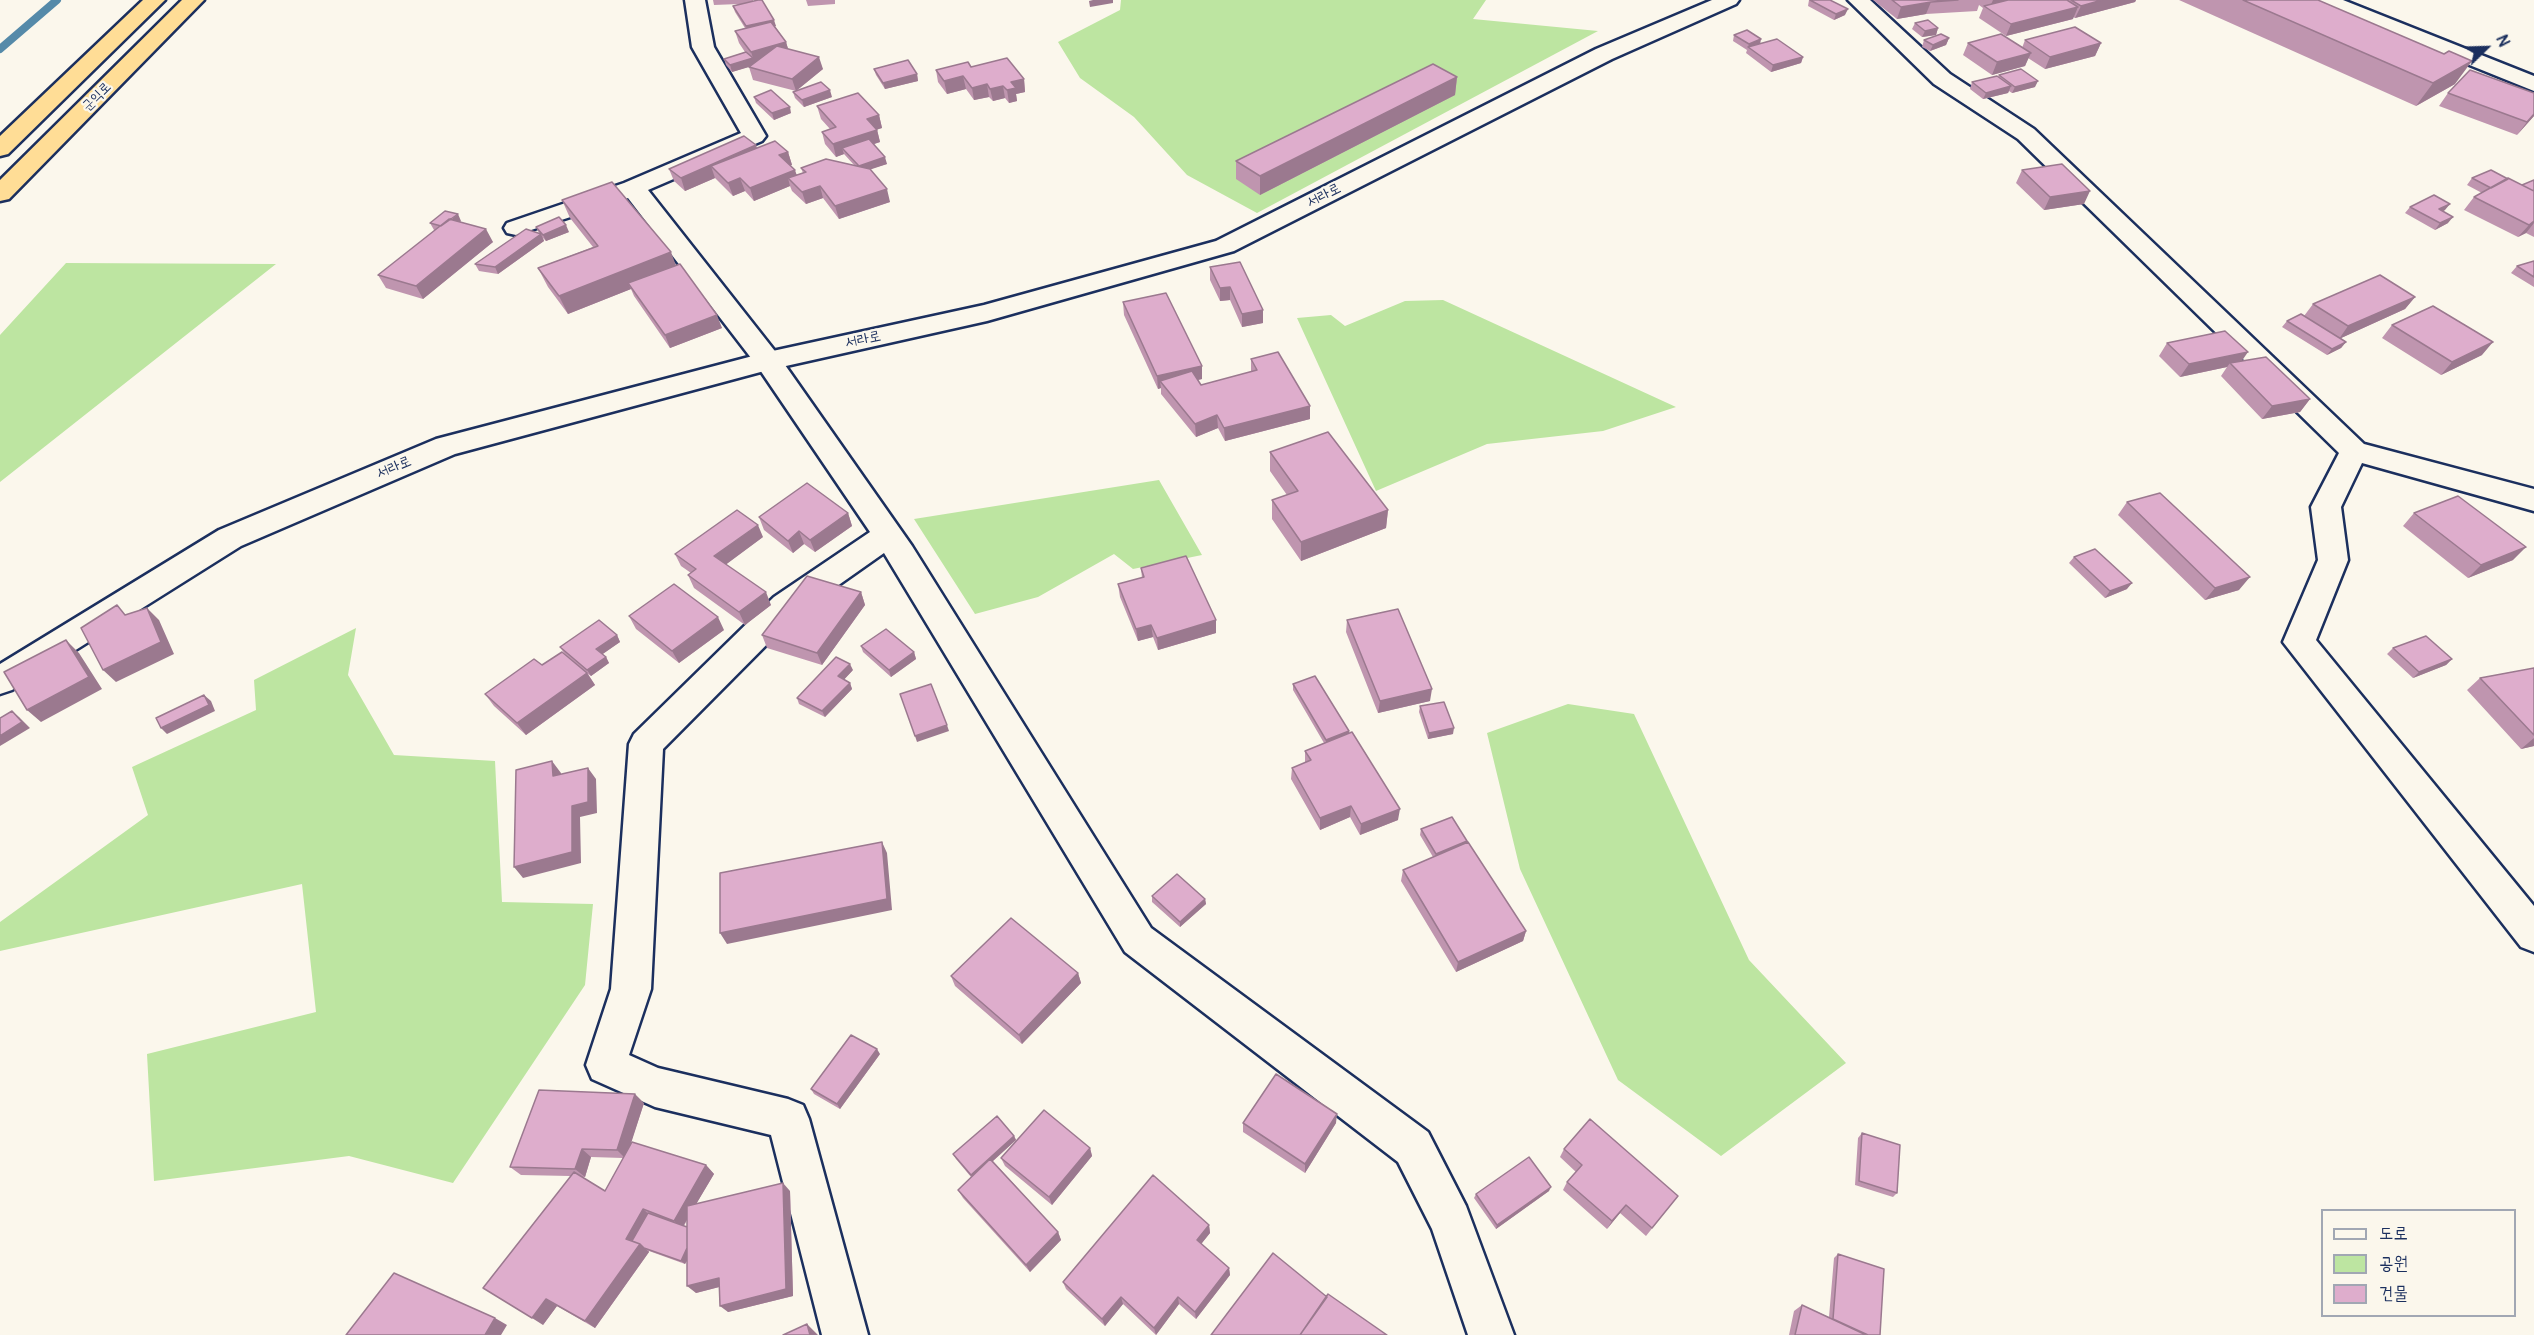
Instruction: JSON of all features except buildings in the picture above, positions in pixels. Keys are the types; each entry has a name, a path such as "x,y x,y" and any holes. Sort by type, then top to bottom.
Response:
{"highway":[{"name":"군익로","path":"0,149 155,0"},
{"name":"군익로","path":"0,194 194,0"}],"street":[{"path":"516,228 633,188 754,136 703,47 695,0"},
{"name":"서라로","path":"0,681 230,538 446,446 768,361 987,313 1225,246 1604,54 1729,0"},
{"path":"1858,0 1942,79 2026,134 2354,451 2534,500"},
{"path":"2325,0 2534,84"},
{"path":"633,188 768,361 901,554 1138,940 1413,1147 1450,1221 1491,1335"},
{"path":"2354,451 2326,507 2333,560 2299,642 2534,934"},
{"path":"845,1335 788,1119 655,1087 606,1065 630,989 646,744 785,606 887,536"}],"green space":[{"path":"1121,0 1486,0 1473,19 1598,31 1257,213 1187,175 1134,117 1080,78 1058,42 1120,10"},
{"path":"66,263 276,264 0,482 0,335"},
{"path":"1443,300 1676,407 1603,431 1487,444 1376,491 1297,318 1331,315 1345,326 1405,301"},
{"path":"1159,480 1202,555 1133,569 1114,554 1038,597 975,614 914,519"},
{"path":"356,628 348,675 394,755 495,761 502,902 593,904 585,985 453,1183 349,1156 154,1181 147,1054 316,1012 302,884 0,951 0,922 148,815 132,767 256,710 254,680"},
{"path":"1568,704 1634,714 1749,960 1846,1063 1721,1156 1618,1080 1520,869 1487,733"}],"waterway":[{"path":"0,49 57,0"}]}
